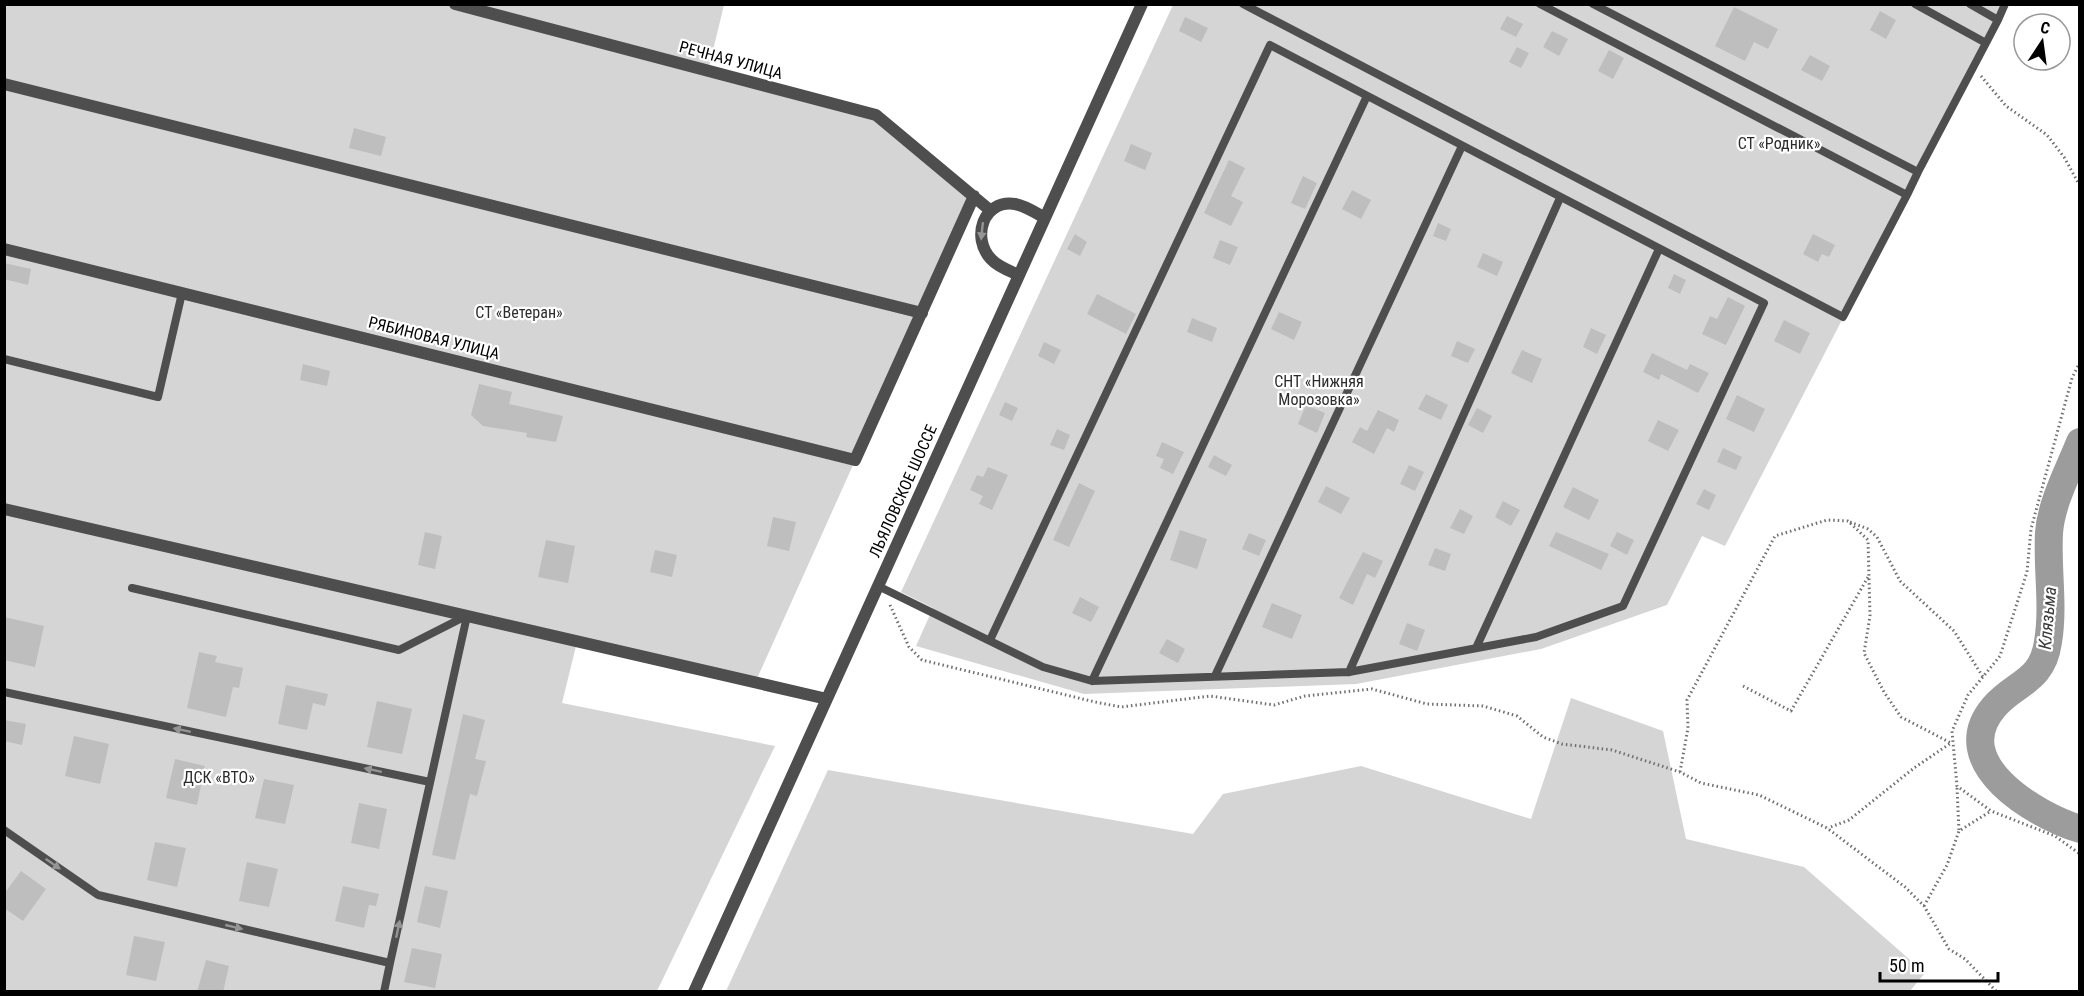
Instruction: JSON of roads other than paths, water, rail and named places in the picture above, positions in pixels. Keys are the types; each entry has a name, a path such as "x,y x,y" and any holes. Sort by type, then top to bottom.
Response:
{"street":[{"name":"РЕЧНАЯ УЛИЦА","path":"455,4 876,115 991,211"},
{"name":"ЛЬЯЛОВСКОЕ ШОССЕ","path":"694,992 1142,4"},
{"path":"4,84 922,313 974,196"},
{"path":"1019,275 997,265 984,251 980,232 982,222 991,211 1003,205 1014,204 1045,218"},
{"name":"РЯБИНОВАЯ УЛИЦА","path":"4,249 855,460 922,313"},
{"path":"4,509 827,699"}],"lane":[{"path":"1243,4 1844,317 2006,4"},
{"path":"1540,4 1907,195"},
{"path":"1593,4 1918,172"},
{"path":"1915,4 1986,43"},
{"path":"1970,4 1998,20"},
{"path":"878,586 1044,667 1092,681 1349,672 1536,637 1623,606 1764,303 1270,45 990,640"},
{"path":"1092,681 1367,96"},
{"path":"1215,676 1462,146"},
{"path":"1349,672 1560,198"},
{"path":"1476,648 1659,249"},
{"path":"4,359 158,397 182,293"},
{"path":"132,588 399,650 467,616"},
{"path":"384,992 467,616"},
{"path":"4,692 430,782"},
{"path":"4,830 98,895 390,963"}],"waterway":[{"name":"Клязьма","path":"2080,442 2057,498 2050,522 2050,628 2045,656 2034,674 1994,707 1982,728 1981,748 1988,767 2002,784 2020,799 2041,812 2080,829"}],"park label":[{"name":"СТ «Родник»","path":"1779,143"},
{"name":"СТ «Ветеран»","path":"519,312"},
{"name":"СНТ «Нижняя Морозовка»","path":"1319,390"},
{"name":"ДСК «ВТО»","path":"219,777"}]}
